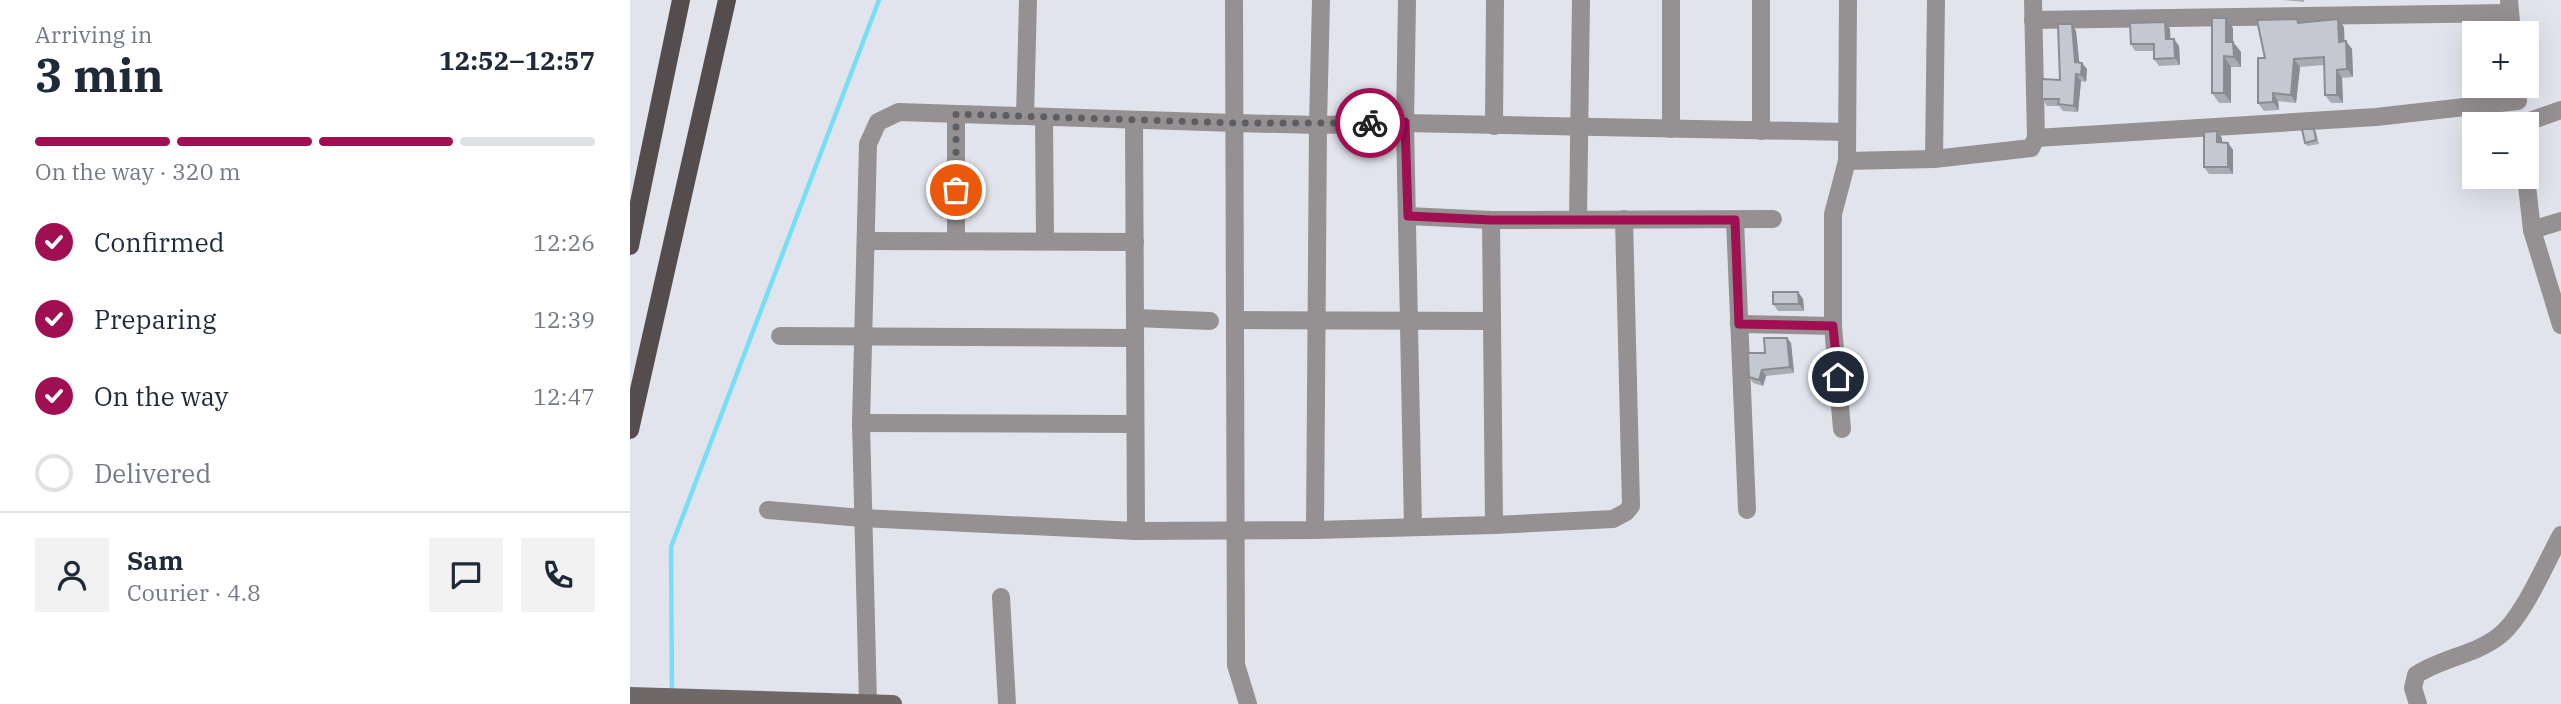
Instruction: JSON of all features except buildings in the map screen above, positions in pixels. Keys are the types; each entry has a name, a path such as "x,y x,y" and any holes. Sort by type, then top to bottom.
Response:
{"main road":[{"path":"630,246 681,0"},
{"path":"630,430 727,0"}],"street":[{"path":"1025,116 1028,0"},
{"path":"1234,0 1236,665 1248,704"},
{"path":"1315,530 1321,0"},
{"path":"1406,0 1405,122 1413,527"},
{"path":"1494,126 1495,0"},
{"path":"1578,219 1581,0"},
{"path":"1671,0 1671,129"},
{"path":"1761,0 1761,131"},
{"path":"1842,429 1833,326 1833,214 1847,161 1848,0"},
{"path":"1934,159 1936,0"},
{"path":"1847,161 1934,159 2031,148 2036,138 2034,0"},
{"path":"2033,20 2510,7"},
{"path":"2036,138 2376,117 2488,98"},
{"path":"2539,118 2561,110"},
{"path":"868,703 861,423 868,144 878,122 899,112 1318,125 1405,122 1847,132"},
{"path":"956,114 956,241"},
{"path":"1044,117 1045,241"},
{"path":"1134,120 1136,531"},
{"path":"2527,189 2532,230 2561,325"},
{"path":"1408,216 1491,220 1773,219"},
{"path":"768,510 862,518 1136,531 1494,526 1614,519 1631,506 1624,219"},
{"path":"1491,220 1494,526"},
{"path":"1735,220 1746,510"},
{"path":"2532,230 2561,221"},
{"path":"866,241 1135,242"},
{"path":"1135,318 1210,321"},
{"path":"1235,320 1492,321"},
{"path":"1739,324 1833,326"},
{"path":"780,336 1135,338"},
{"path":"861,423 1135,424"},
{"path":"2418,704 2413,688 2416,675 2428,667 2465,654 2498,637 2513,622 2561,535"},
{"path":"1001,597 1007,704"},
{"path":"630,696 893,704"}],"waterway":[{"path":"672,692 671,547 879,0"}],"way so far":[{"path":"956,190 956,114 1318,125 1370,123"}],"route":[{"path":"1370,123 1405,122 1408,216 1491,220 1735,220 1739,324 1833,326 1838,377"}]}
